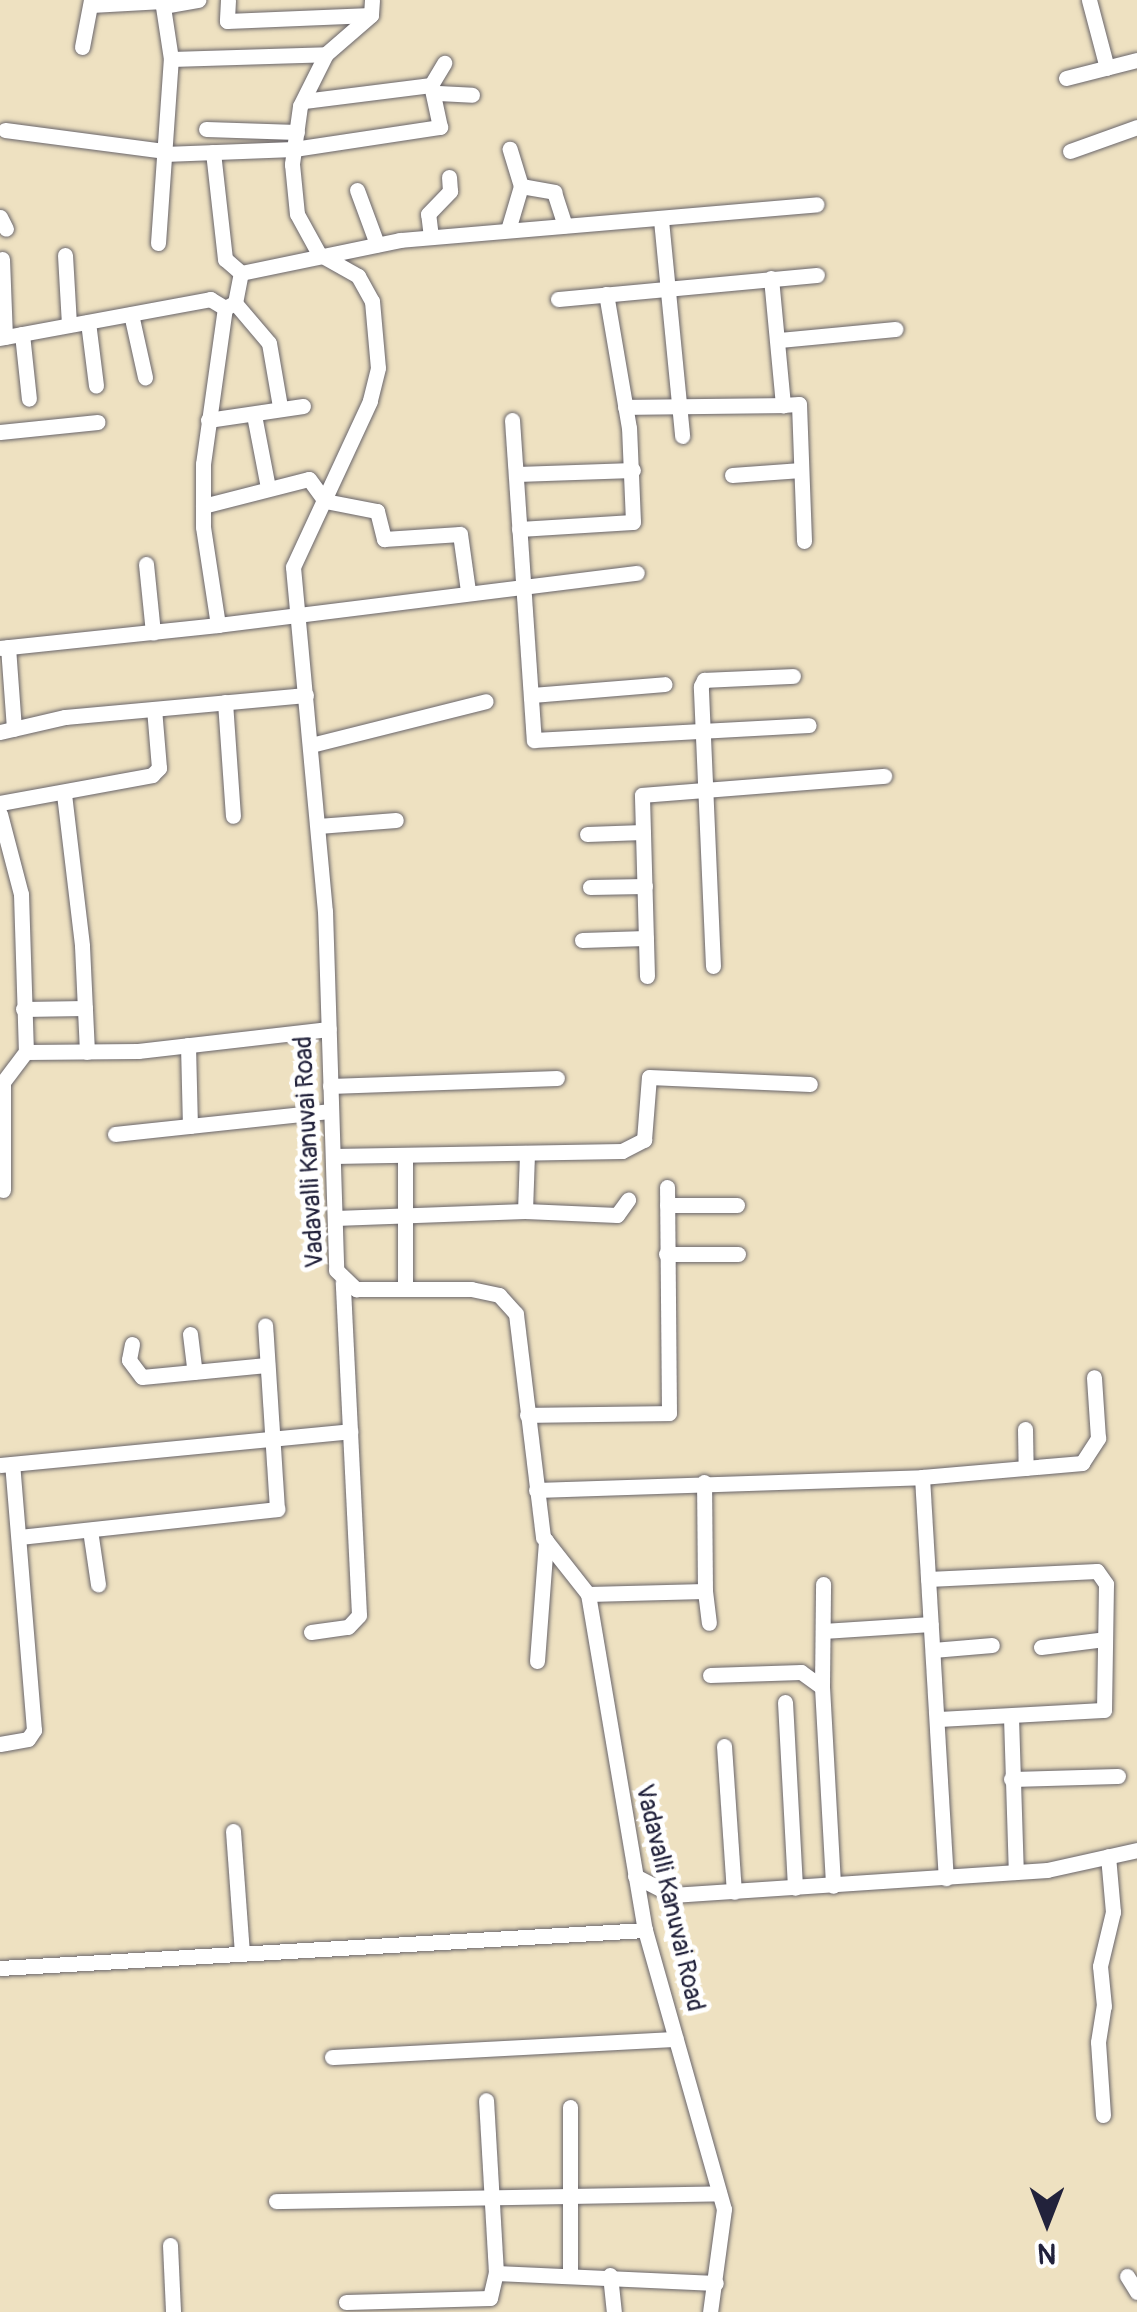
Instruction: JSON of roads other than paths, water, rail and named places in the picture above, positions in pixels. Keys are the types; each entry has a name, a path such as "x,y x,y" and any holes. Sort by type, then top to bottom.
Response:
{"street":[{"path":"82,47 91,3 198,0"},
{"path":"228,0 227,21 371,7"},
{"path":"1089,0 1107,68"},
{"path":"158,244 171,59 163,2"},
{"path":"319,254 298,214 296,132 304,101 326,54 371,7"},
{"path":"171,59 326,54"},
{"path":"1066,78 1137,60"},
{"path":"5,130 164,152 294,150 440,127 435,89 444,63"},
{"path":"304,101 435,89 472,96"},
{"path":"1070,151 1137,128"},
{"path":"206,129 296,132"},
{"path":"508,230 521,186 510,149"},
{"path":"213,152 225,259 241,274"},
{"path":"431,237 428,214 450,191 449,177"},
{"path":"521,186 554,192 565,225"},
{"path":"357,190 377,244"},
{"path":"241,274 319,254 431,237 816,204"},
{"path":"661,220 665,288 683,407 682,436"},
{"name":"Vadavalli Kanuvai Road","path":"319,254 358,276 372,301 378,368 370,401 294,567 318,826 335,1218 343,1282 356,1289 471,1289 511,1302 546,1540 588,1594 645,1930 719,2193 723,2241 710,2312"},
{"path":"65,256 69,326"},
{"path":"2,259 9,337 29,398"},
{"path":"218,625 202,506 208,420 230,306 241,274"},
{"path":"558,299 817,275"},
{"path":"771,278 783,405"},
{"path":"520,528 632,522 633,470 626,406 606,294"},
{"path":"9,337 210,299 230,306 269,343 280,407"},
{"path":"131,314 144,377"},
{"path":"88,322 96,385"},
{"path":"778,340 895,329"},
{"path":"626,406 799,404 804,541"},
{"path":"208,420 303,406"},
{"path":"254,415 268,488"},
{"path":"512,420 534,740 809,725"},
{"path":"0,432 97,422"},
{"path":"517,474 633,470"},
{"path":"732,475 801,470"},
{"path":"202,506 309,479 325,501 377,512 384,538 460,534 468,592"},
{"path":"146,564 152,633"},
{"path":"306,694 154,709 7,730 4,648 637,573"},
{"path":"713,966 700,731 704,680 793,676"},
{"path":"532,695 665,684"},
{"path":"225,702 233,816"},
{"path":"310,745 486,702"},
{"path":"0,803 152,775 159,768 154,709"},
{"path":"648,976 642,795 884,776"},
{"path":"64,794 86,1052"},
{"path":"0,814 20,894 26,1052 1,1082 3,1190"},
{"path":"318,826 396,820"},
{"path":"587,834 643,832"},
{"path":"590,887 645,886"},
{"path":"582,940 646,938"},
{"path":"23,1009 85,1008"},
{"path":"26,1052 188,1045 328,1029"},
{"path":"188,1045 190,1126"},
{"path":"333,1156 622,1151 644,1140 649,1077 810,1084"},
{"path":"330,1086 557,1078"},
{"path":"115,1134 331,1110"},
{"path":"525,1210 527,1152"},
{"path":"405,1155 405,1289"},
{"path":"527,1415 668,1413 667,1186"},
{"path":"335,1218 525,1210 616,1215 628,1200"},
{"path":"667,1205 737,1205"},
{"path":"666,1254 738,1254"},
{"path":"312,1632 348,1627 359,1614 343,1282"},
{"path":"20,1537 277,1510 265,1324"},
{"path":"190,1334 195,1372"},
{"path":"132,1344 129,1360 142,1377 266,1365"},
{"path":"536,1490 922,1476 1082,1462 1098,1438 1094,1377"},
{"path":"1024,1429 1026,1468"},
{"path":"0,1744 28,1739 34,1730 20,1537 6,1464 350,1432"},
{"path":"922,1476 946,1878"},
{"path":"704,1482 708,1624"},
{"path":"90,1530 98,1584"},
{"path":"537,1661 546,1540"},
{"path":"928,1579 1097,1571 1106,1584 1104,1710 937,1720"},
{"path":"823,1584 822,1687 832,1886"},
{"path":"588,1594 705,1591"},
{"path":"823,1631 931,1624"},
{"path":"1040,1647 1105,1640"},
{"path":"933,1650 992,1646"},
{"path":"710,1674 802,1672 822,1687"},
{"path":"785,1702 794,1888"},
{"path":"1010,1716 1016,1872"},
{"path":"724,1746 734,1892"},
{"path":"1011,1778 1118,1776"},
{"path":"233,1830 242,1953"},
{"path":"639,1898 1016,1872 1137,1850"},
{"path":"1104,2115 1098,2042 1104,2006 1100,1966 1113,1912 1108,1856"},
{"path":"635,1876 672,1896"},
{"path":"0,1968 645,1930"},
{"path":"332,2057 676,2039"},
{"path":"346,2302 419,2307 483,2302 490,2298 496,2273 486,2100"},
{"path":"570,2107 570,2273"},
{"path":"276,2201 719,2193"},
{"path":"170,2246 173,2312"},
{"path":"496,2273 570,2273 716,2283"},
{"path":"610,2276 614,2312"},
{"path":"1128,2276 1137,2292"}]}
